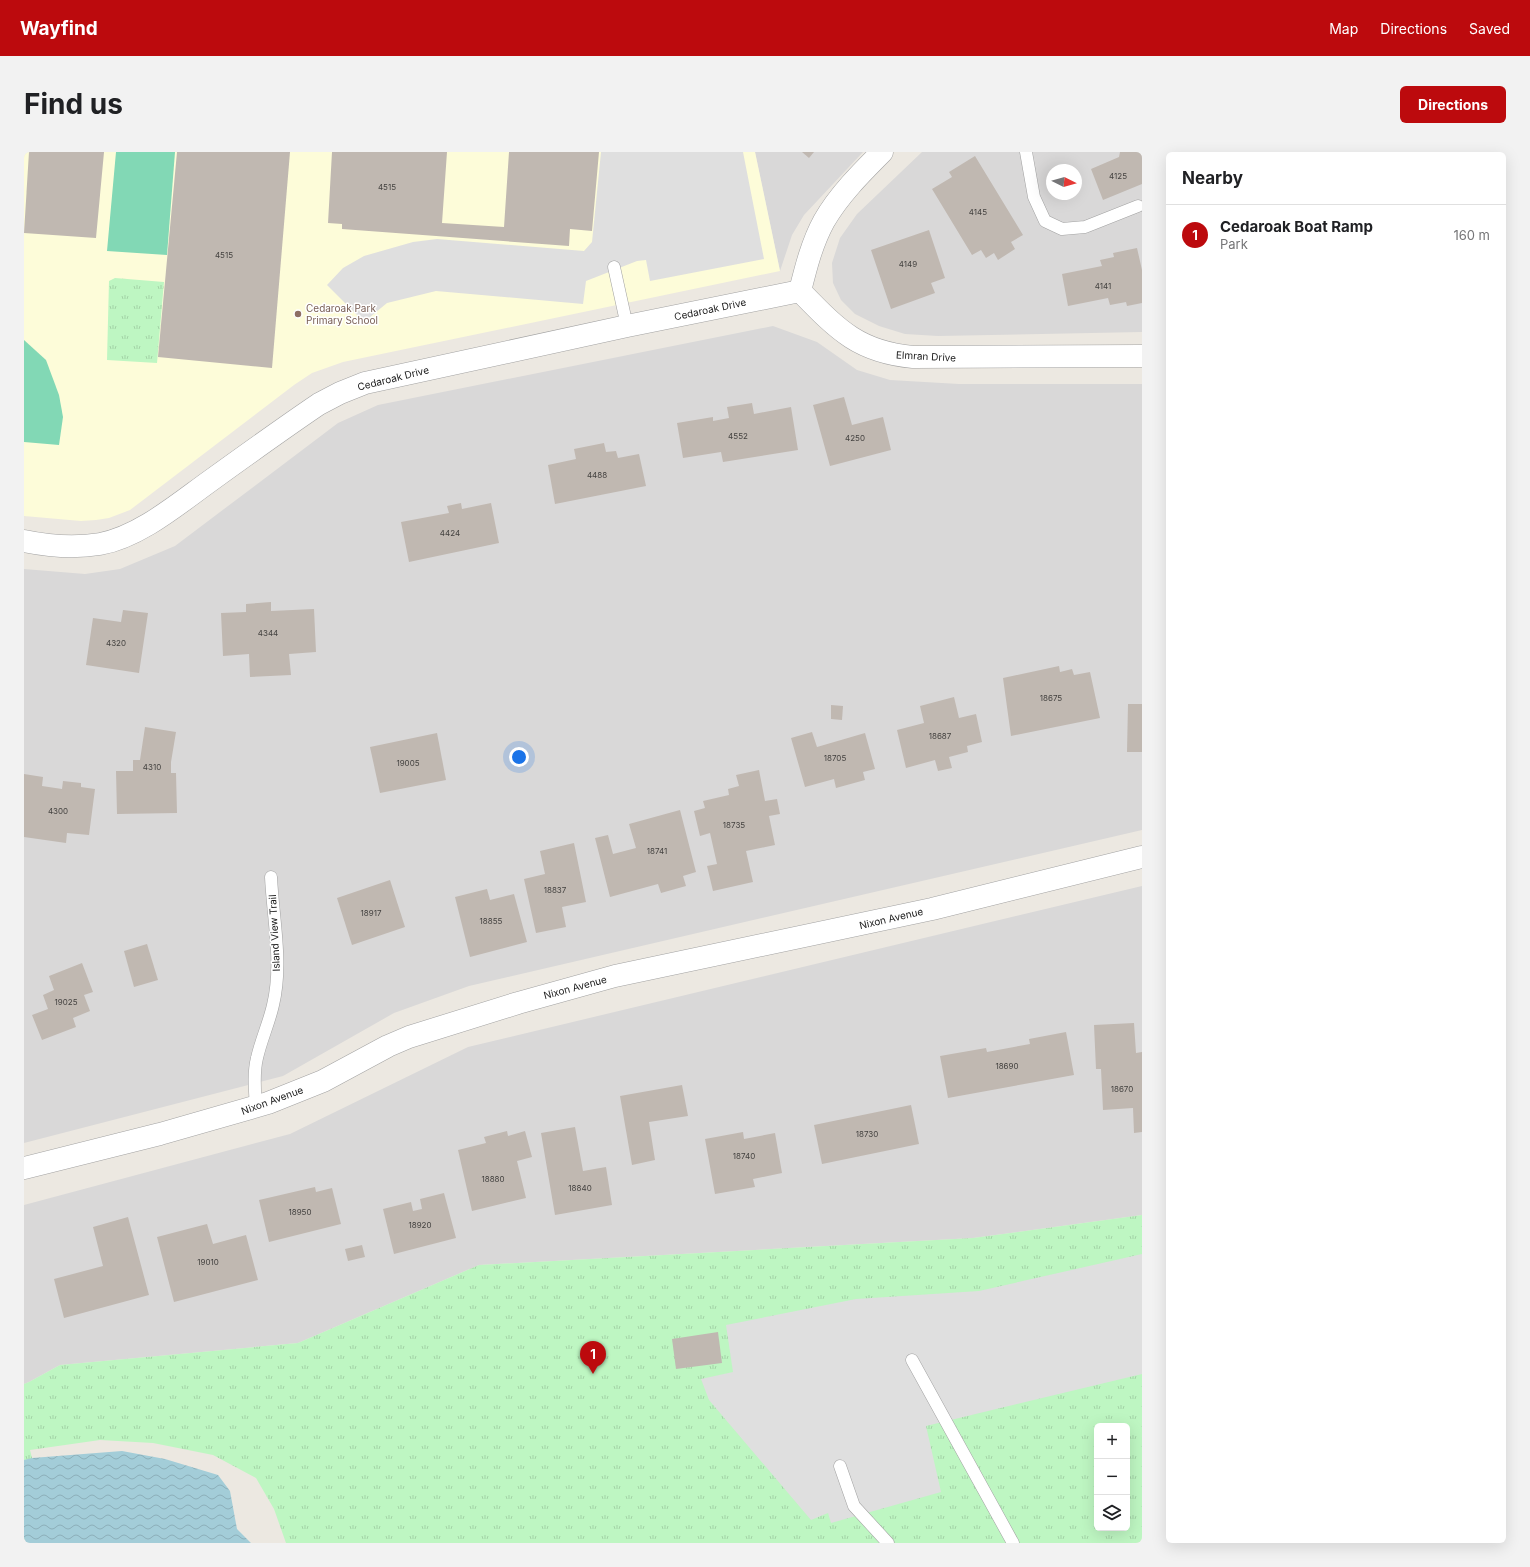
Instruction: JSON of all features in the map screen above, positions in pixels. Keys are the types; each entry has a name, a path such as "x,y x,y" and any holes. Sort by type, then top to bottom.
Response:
{"street":[{"path":"800,291 806,267 824,222 847,188 882,152"},
{"name":"Cedaroak Drive","path":"24,541 38,544 81,545 100,544 123,536 148,524 175,507 319,404 340,393 365,383 627,326 800,291"},
{"name":"Elmran Drive","path":"800,291 840,331 870,347 893,354 931,358 1142,356"},
{"name":"Nixon Avenue","path":"24,1168 160,1134 256,1107 323,1081 388,1046 409,1037 565,989 676,962 939,907 1142,857"}],"lane":[{"path":"1026,152 1034,197 1044,221 1062,229 1085,227 1138,206"},
{"path":"614,267 627,326"},
{"name":"Island View Trail","path":"256,1107 256,1060 273,1005 276,978 276,933 271,877"},
{"path":"912,1360 1013,1543"},
{"path":"840,1466 854,1506 888,1543"}],"shaded area":[{"name":"Cedaroak Park Primary School","path":"24,152 755,152 780,271 343,362 312,373 294,385 130,510 109,518 81,521 24,516"},
{"path":"601,152 743,152 764,259 650,281 646,260 637,261 586,281 583,304 436,291 387,303 364,322 327,285 343,268 364,256 413,242 437,239 584,251 592,242"},
{"path":"755,152 863,152 804,215 792,235 780,271"},
{"path":"922,152 1142,152 1142,332 938,336 905,334 879,326 855,314 841,300 833,283 832,263 840,238 857,214"},
{"path":"773,326 817,342 857,370 890,380 959,384 1142,384 1142,830 469,986 394,1013 283,1076 24,1143 24,569 85,574 120,569 175,546 338,423 378,405"},
{"path":"1142,886 1142,1215 973,1238 479,1265 298,1343 60,1365 24,1384 24,1205 290,1134 468,1047"},
{"path":"1142,1254 1142,1374 926,1426 941,1492 831,1523 828,1513 811,1520 709,1400 701,1379 733,1372 726,1325 856,1299 979,1291"}],"green space":[{"path":"116,152 175,152 167,255 107,251"},
{"path":"115,278 164,282 157,363 107,360 109,281"},
{"path":"24,340 46,360 59,395 63,417 59,445 24,442"},
{"path":"1142,1215 1142,1543 286,1543 274,1509 256,1478 213,1455 153,1443 100,1440 30,1450 37,1478 24,1543 24,1384 60,1365 298,1343 479,1265 973,1238"}],"water":[{"path":"122,1451 165,1459 218,1475 230,1491 237,1529 251,1543 24,1543 24,1460 32,1458"}],"building":[{"path":"29,152 104,152 96,238 24,233"},
{"path":"177,152 290,152 272,368 158,357"},
{"path":"332,152 447,152 442,223 504,227 509,152 599,152 592,231 570,229 569,246 342,229 342,224 328,223"},
{"path":"802,152 814,152 809,158"},
{"path":"1120,152 1142,152 1142,184 1103,200 1091,169 1119,157"},
{"path":"975,156 1023,235 1011,242 1015,249 998,260 994,253 986,258 981,250 972,255 932,189 952,177 949,172"},
{"path":"929,230 945,278 931,283 935,293 891,309 871,250"},
{"path":"1137,248 1142,270 1142,303 1127,306 1126,302 1110,305 1108,298 1068,306 1062,274 1102,266 1100,260 1114,257 1113,253"},
{"path":"844,397 852,425 883,417 891,450 830,466 813,405"},
{"path":"752,403 754,414 791,407 798,450 723,462 721,452 683,458 677,423 713,417 713,421 729,418 727,407"},
{"path":"604,443 606,452 616,451 618,458 639,454 646,486 555,504 548,465 576,459 574,449"},
{"path":"461,503 462,509 491,503 499,543 409,562 401,522 449,513 447,506"},
{"path":"271,602 271,611 314,609 316,652 289,654 291,675 250,677 249,654 223,656 221,613 246,612 246,604"},
{"path":"123,610 148,613 139,673 86,665 93,618 121,622"},
{"path":"1059,666 1060,672 1072,669 1074,675 1090,672 1100,718 1011,736 1003,678"},
{"path":"954,697 959,718 976,714 982,742 967,746 968,752 949,757 952,768 938,771 935,760 906,768 897,730 924,723 920,706"},
{"path":"1128,704 1142,704 1142,752 1127,752"},
{"path":"831,705 843,706 842,720 831,719"},
{"path":"145,727 176,732 171,762 171,773 176,773 177,813 117,814 116,771 133,771 133,760 140,760"},
{"path":"812,732 817,747 865,733 875,769 863,772 865,780 836,788 834,779 805,787 791,738"},
{"path":"437,733 446,780 380,793 370,747"},
{"path":"759,770 765,801 777,799 780,814 769,816 775,845 746,851 753,882 713,891 707,866 717,864 710,833 700,836 694,811 705,808 703,801 729,795 728,789 739,786 736,775"},
{"path":"24,774 43,777 42,786 62,789 63,781 81,783 81,787 95,789 89,835 67,833 66,843 24,837"},
{"path":"680,810 696,872 683,876 686,886 661,893 658,884 610,897 595,838 608,835 613,854 636,848 629,824"},
{"path":"574,843 586,902 562,907 566,927 536,933 524,879 545,874 540,851"},
{"path":"390,880 405,927 352,945 337,898"},
{"path":"487,889 490,900 514,894 527,942 470,957 455,897"},
{"path":"147,944 158,980 134,987 124,951"},
{"path":"82,963 93,992 84,995 90,1011 73,1018 76,1027 42,1040 32,1015 48,1009 43,995 54,990 49,976"},
{"path":"1134,1023 1136,1053 1142,1052 1142,1132 1134,1133 1133,1108 1103,1110 1101,1069 1096,1069 1094,1025"},
{"path":"1066,1032 1074,1075 948,1098 940,1056 986,1048 987,1052 1030,1044 1029,1039"},
{"path":"682,1085 688,1116 649,1122 655,1160 632,1165 620,1096"},
{"path":"911,1105 919,1144 822,1164 814,1125"},
{"path":"575,1127 583,1171 606,1167 612,1205 555,1215 541,1133"},
{"path":"507,1131 508,1136 525,1131 532,1157 517,1161 526,1198 472,1211 458,1150 486,1143 484,1137"},
{"path":"743,1132 744,1139 775,1133 782,1173 753,1179 755,1187 715,1194 705,1139"},
{"path":"315,1187 316,1192 332,1188 341,1224 269,1242 259,1200"},
{"path":"444,1193 456,1238 394,1254 383,1209 411,1202 413,1211 422,1209 420,1199"},
{"path":"128,1217 149,1295 64,1318 54,1279 103,1266 93,1227"},
{"path":"207,1224 213,1244 246,1235 258,1280 174,1302 157,1237"},
{"path":"362,1245 365,1257 348,1261 345,1249"},
{"path":"718,1332 722,1363 676,1369 672,1339"}],"place":[{"name":"Cedaroak Park Primary School","path":"298,314"},
{"name":"Cedaroak Boat Ramp","path":"593,1374"}]}
